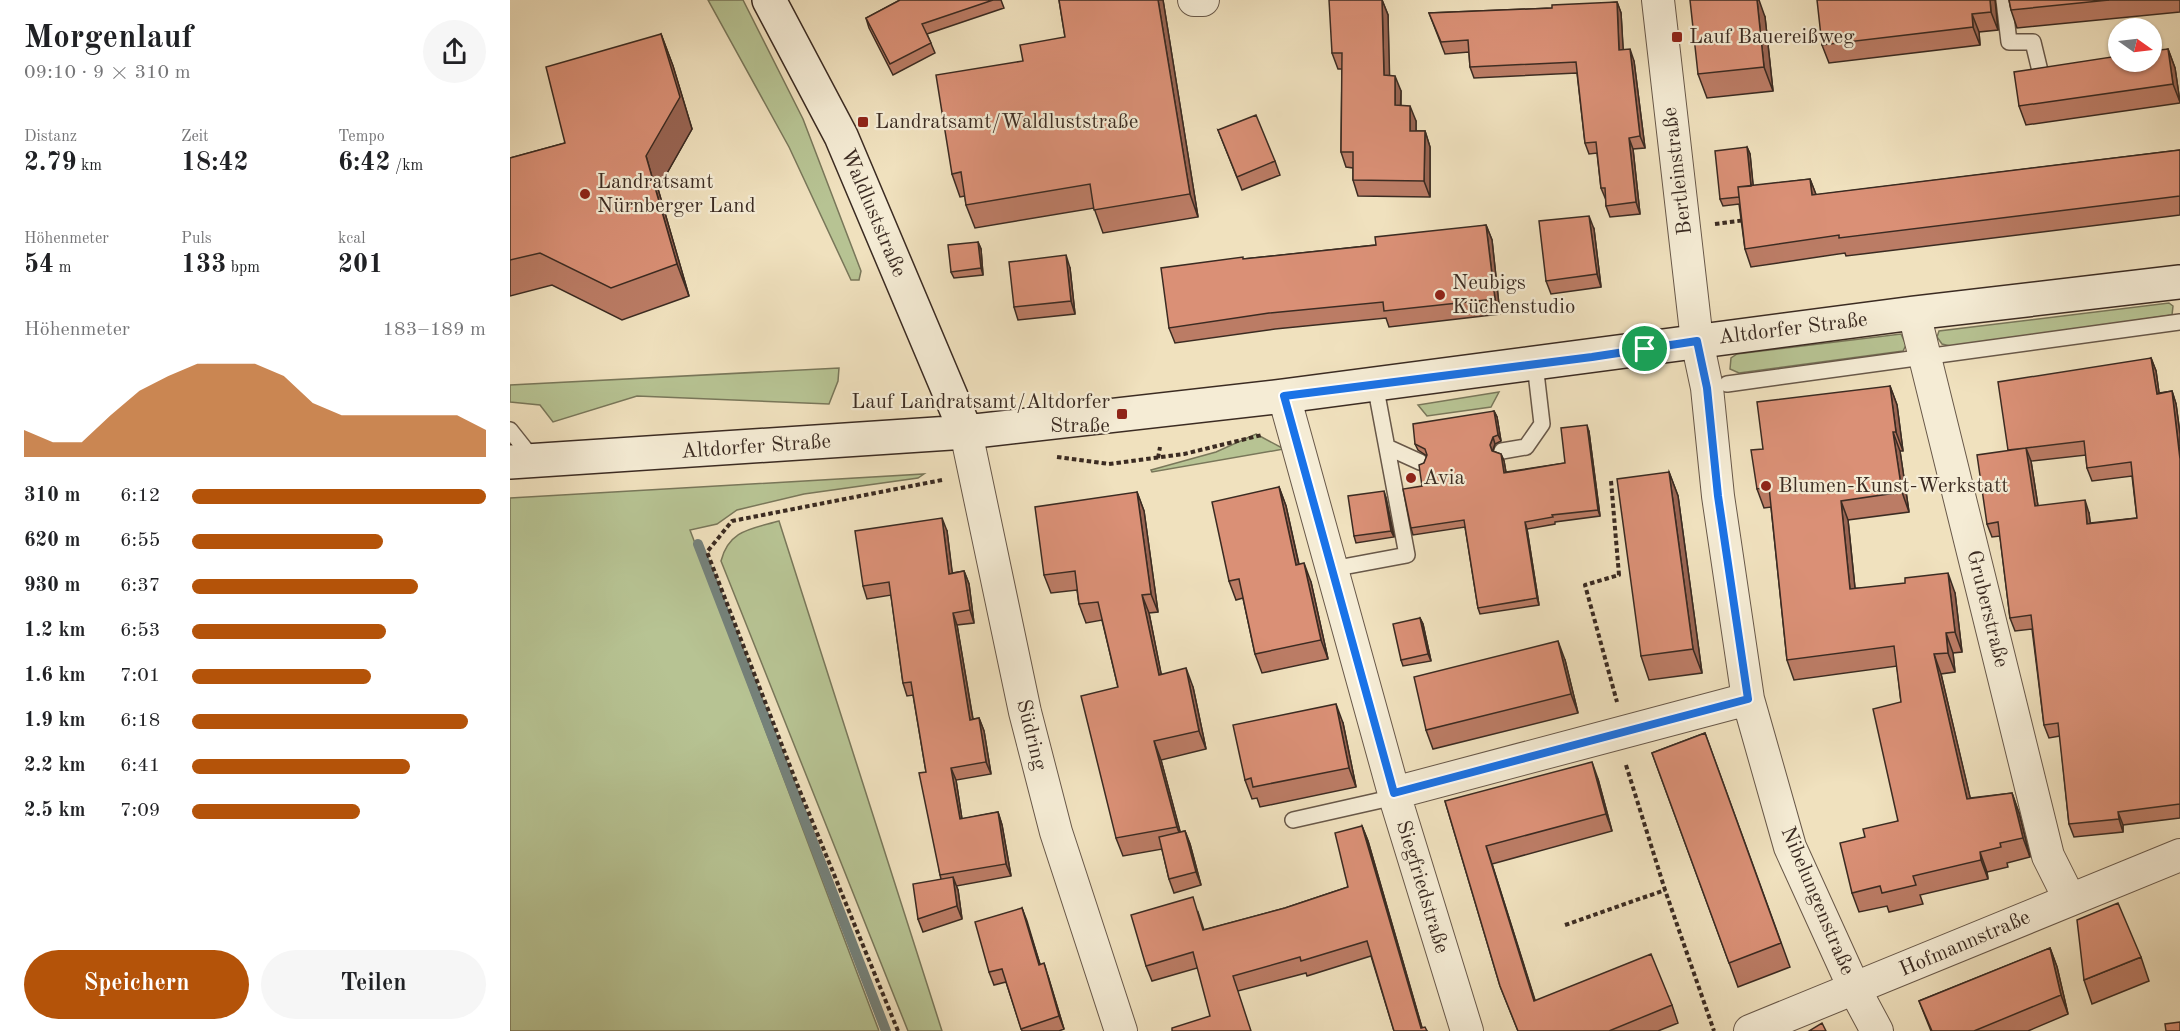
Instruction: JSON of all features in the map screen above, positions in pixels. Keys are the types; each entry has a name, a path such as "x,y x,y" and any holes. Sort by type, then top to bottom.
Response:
{"main road":[{"name":"Waldluststraße","path":"769,0 849,153 966,432"},
{"name":"Altdorfer Straße","path":"523,462 966,432 1284,396 1914,313 2180,282"}],"street":[{"path":"1195,0 1203,0"},
{"name":"Bertleinstraße","path":"1658,0 1697,341"},
{"name":"Gruberstraße","path":"1914,313 2048,856 2070,900"},
{"name":"Nibelungenstraße","path":"1697,341 1707,388 1718,496 1748,699 1790,847 1855,990 1877,1031"},
{"name":"Siegfriedstraße","path":"1284,396 1394,795 1467,1031"},
{"name":"Südring","path":"966,432 1025,712 1056,832 1121,1031"},
{"path":"1394,795 1748,699"},
{"name":"Hofmannstraße","path":"1750,1031 1855,990 2180,855"}],"lane":[{"path":"2004,0 2009,42 2033,42 2041,75"},
{"path":"1726,384 2180,322"},
{"path":"1502,451 1526,447 1542,424 1535,364"},
{"path":"1332,569 1407,555 1375,384"},
{"path":"510,430 523,462"},
{"path":"1387,447 1420,462"},
{"path":"1293,820 1394,795"}],"path":[{"path":"1684,227 1757,219"},
{"path":"1158,458 1160,447"},
{"path":"898,1031 707,552 732,521 944,480"},
{"path":"1611,481 1619,575 1585,585 1620,732 1665,890 1714,1031"},
{"path":"1565,925 1665,890"}],"green space":[{"path":"708,0 743,0 803,119 861,271 859,280 851,280 789,147"},
{"path":"2169,303 2173,306 2172,315 1954,347 1942,344 1937,337 1939,331"},
{"path":"1901,334 1906,345 1903,351 1739,373 1730,369 1731,358 1737,354"},
{"path":"839,368 838,381 829,404 637,396 553,422 540,405 510,402 510,385"},
{"path":"1499,392 1491,407 1427,416 1418,405"},
{"path":"1256,434 1284,449 1152,472 1151,470 1216,452"},
{"path":"924,474 918,478 804,494 737,510 717,524 690,530 879,1031 510,1031 510,498"},
{"path":"779,521 942,1031 908,1031 721,561 730,543 742,532"}],"building":[{"path":"900,0 993,0 922,24 931,43 890,64 866,18"},
{"path":"1059,0 1158,0 1190,194 1094,210 1090,184 966,205 961,172 952,174 936,75 1023,61 1020,45 1065,37"},
{"path":"1329,0 1382,0 1384,75 1395,76 1395,105 1410,106 1410,131 1425,131 1424,181 1353,180 1353,152 1341,152 1342,53 1332,53"},
{"path":"1690,0 1757,0 1764,67 1698,74"},
{"path":"1817,0 1990,0 1991,12 1972,14 1973,27 1822,45"},
{"path":"2009,0 2109,0 2011,10"},
{"path":"1617,2 1619,50 1630,49 1640,136 1629,138 1636,202 1606,206 1605,188 1601,188 1596,142 1585,143 1576,62 1470,67 1468,40 1441,42 1429,13 1552,8 1552,5"},
{"name":"Landratsamt Nürnberger Land","path":"661,34 680,97 646,156 677,264 611,288 540,253 510,260 510,158 565,143 546,67"},
{"path":"2168,49 2173,84 2019,106 2014,72 2108,58 2108,72 2162,72 2162,50"},
{"path":"1256,115 1275,161 1237,177 1218,130"},
{"path":"1747,147 1751,186 1738,187 1739,197 1720,199 1715,151"},
{"path":"2180,150 2180,196 1839,238 1839,235 1745,249 1738,187 1810,179 1812,195"},
{"path":"1589,216 1597,274 1546,281 1539,221"},
{"path":"1486,225 1495,299 1384,311 1383,302 1269,313 1169,328 1161,268 1243,257 1243,259 1376,245 1375,237"},
{"path":"978,242 981,268 951,272 948,245"},
{"path":"1066,255 1071,301 1014,307 1009,262"},
{"path":"2151,358 2157,394 2172,391 2180,459 2180,804 2118,812 2119,819 2069,824 2058,723 2044,725 2031,615 2010,618 1998,522 1987,524 1977,455 2026,448 2008,450 1998,382","holes":["2084,441 2087,468 2131,462 2137,518 2087,524 2085,500 2035,506 2026,448"]},
{"path":"1890,386 1896,432 1893,432 1902,492 1841,501 1850,589 1905,583 1905,578 1948,573 1955,632 1946,633 1948,653 1934,654 1967,799 2012,793 2023,838 2000,843 2001,847 1980,852 1981,860 1913,876 1916,885 1882,893 1880,886 1852,893 1840,843 1865,837 1863,829 1898,821 1873,709 1901,702 1894,646 1787,660 1769,487 1757,489 1751,450 1763,449 1757,402"},
{"path":"1494,411 1498,435 1493,437 1490,445 1492,451 1501,454 1504,473 1565,463 1561,428 1587,425 1598,510 1552,515 1553,517 1525,522 1537,598 1478,608 1464,520 1411,528 1403,489 1422,486 1419,465 1424,463 1427,455 1425,449 1415,444 1413,424"},
{"path":"1669,472 1693,649 1641,656 1617,479"},
{"path":"1279,487 1296,565 1304,563 1321,640 1255,654 1239,579 1229,581 1212,502"},
{"path":"1384,491 1391,531 1354,536 1348,496"},
{"path":"1137,492 1151,594 1142,595 1159,675 1186,668 1199,731 1154,741 1177,827 1116,838 1081,696 1118,687 1098,602 1079,604 1075,571 1044,575 1035,507"},
{"path":"942,518 949,574 964,571 970,610 953,613 970,720 979,718 986,762 951,768 960,819 998,812 1006,864 940,875 919,773 926,772 911,682 903,683 889,582 863,586 855,531"},
{"path":"1420,618 1428,654 1401,660 1393,624"},
{"path":"1558,641 1571,694 1426,730 1414,677"},
{"path":"1336,704 1349,768 1253,787 1251,778 1245,780 1233,725"},
{"path":"1705,733 1781,943 1729,963 1652,753"},
{"path":"1592,762 1606,814 1486,846 1534,1001 1651,954 1672,1005 1609,1031 1518,1031 1500,986 1445,801"},
{"path":"1362,826 1421,1028 1425,1027 1427,1031 1394,1031 1367,941 1301,961 1300,957 1233,976 1251,1031 1172,1031 1172,1028 1210,1016 1193,952 1146,966 1131,915 1193,897 1203,930 1285,908 1348,887 1335,833"},
{"path":"1185,831 1196,872 1169,879 1159,837"},
{"path":"953,877 957,906 918,919 913,884"},
{"path":"2118,903 2141,957 2084,980 2077,920"},
{"path":"1022,908 1039,965 1044,963 1059,1016 1021,1029 1002,969 989,972 975,922"},
{"path":"2050,948 2061,995 1974,1031 1932,1031 1919,1001"},
{"path":"2180,1022 2180,1031 2166,1031 2165,1024"},
{"path":"1822,1023 1826,1031 1809,1031"}],"waterway":[{"path":"698,544 886,1031"}],"place":[{"name":"Lauf Bauereißweg","path":"1677,37"},
{"name":"Landratsamt/Waldluststraße","path":"863,122"},
{"name":"Landratsamt Nürnberger Land","path":"585,194"},
{"name":"Neubigs Küchenstudio","path":"1440,295"},
{"name":"Lauf Landratsamt/Altdorfer Straße","path":"1122,414"},
{"name":"Avia","path":"1411,478"},
{"name":"Blumen-Kunst-Werkstatt","path":"1766,486"}],"route":[{"path":"1697,341 1707,388 1718,496 1748,699 1624,730 1394,793 1284,396 1645,349 1697,341"}]}
